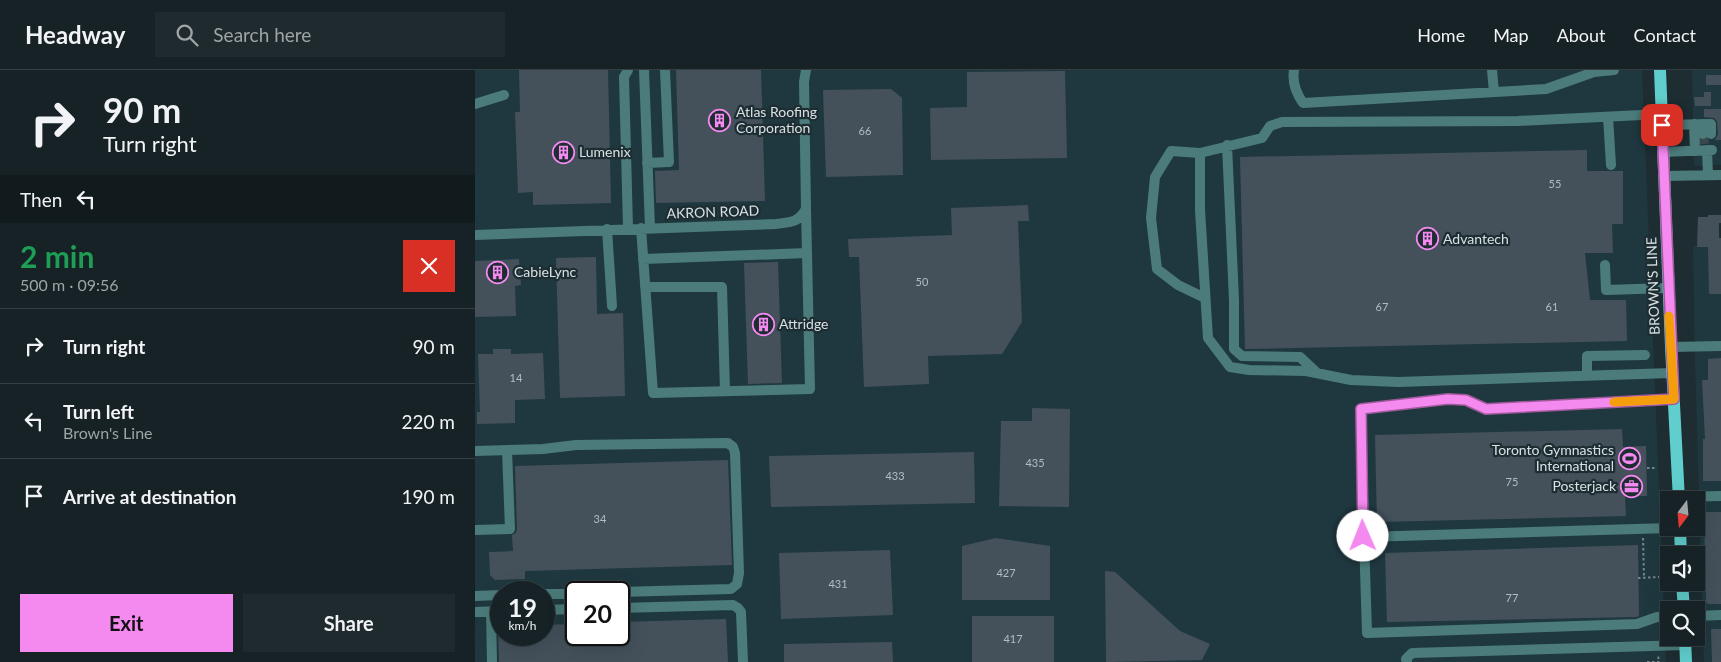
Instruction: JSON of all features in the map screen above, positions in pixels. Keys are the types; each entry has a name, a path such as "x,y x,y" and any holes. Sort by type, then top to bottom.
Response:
{"main road":[{"name":"BROWN'S LINE","path":"1660,70 1668,288 1679,491"},
{"path":"1685,646 1686,662"}],"street":[{"path":"628,70 624,77 629,228"},
{"path":"643,70 647,163 646,228 643,258 653,393 810,388 803,82 806,70"},
{"path":"647,163 669,162 665,70"},
{"path":"1294,70 1293,76 1297,94 1303,103 1547,90 1594,72 1614,70"},
{"path":"1492,70 1494,92"},
{"path":"475,104 504,95"},
{"path":"1608,117 1611,165"},
{"path":"1205,298 1177,285 1157,269 1151,218 1155,177 1171,151 1200,153 1262,138 1270,126 1282,122 1518,121 1608,117 1662,120 1703,129 1708,149 1707,175"},
{"path":"1227,145 1234,300 1233,349 1242,356 1299,357 1317,374"},
{"path":"1663,152 1708,149"},
{"path":"1200,153 1200,210 1208,338 1230,367 1249,370 1306,372 1351,380 1398,382 1672,373"},
{"path":"1664,176 1721,175"},
{"name":"AKRON ROAD","path":"475,235 776,224 794,222 802,217 807,209"},
{"path":"607,229 612,306"},
{"path":"643,258 807,252"},
{"path":"1605,265 1606,290 1668,288"},
{"path":"645,287 722,287 725,391"},
{"path":"1671,347 1721,346"},
{"path":"1587,376 1587,356 1645,355"},
{"path":"1660,617 1637,624 1367,633 1361,409 1448,399 1466,400 1486,409 1674,399"},
{"path":"475,451 543,449 576,445 728,443 733,447 735,453 739,573 737,584 731,590 630,592"},
{"path":"475,530 510,529 507,450"},
{"path":"1705,497 1721,496"},
{"path":"1363,536 1660,528"},
{"path":"475,596 490,595"},
{"path":"630,608 733,606 738,608 741,612 743,662"},
{"path":"475,612 490,611"},
{"path":"1705,616 1721,615"},
{"path":"492,662 493,646"},
{"path":"1407,662 1406,659 1412,653 1658,646"}],"path":[{"path":"1647,468 1655,468"},
{"path":"1643,529 1644,578"},
{"path":"1638,578 1660,578"},
{"path":"1647,662 1659,662 1658,646"}],"shaded area":[{"path":"475,70 1642,70 1661,546 1660,591 1663,591 1664,601 1660,601 1660,646 1665,646 1666,662 475,662"},
{"path":"1692,70 1721,70 1721,165 1694,166"},
{"path":"1693,246 1721,246 1721,662 1704,662 1705,601 1702,601 1702,591 1705,591 1705,546 1701,546 1700,536 1705,536 1705,491 1699,491"}],"building":[{"name":"Lumenix","path":"519,70 608,70 611,203 533,205 533,192 518,193 515,112 520,112"},
{"name":"Atlas Roofing Corporation","path":"676,70 761,70 765,201 656,203 655,171 679,170"},
{"path":"1065,71 1067,158 931,160 930,108 967,107 967,72"},
{"path":"1706,75 1721,75 1721,85 1706,85"},
{"path":"891,89 902,98 903,175 826,177 823,90"},
{"path":"1704,92 1711,92 1711,106 1695,106 1694,97 1704,97"},
{"path":"1704,109 1721,109 1721,140 1715,140 1718,134 1717,121 1714,118 1704,117"},
{"name":"Advantech","path":"1587,150 1587,171 1623,171 1623,224 1612,224 1613,253 1585,253 1590,300 1626,300 1627,341 1245,349 1240,157"},
{"path":"1028,205 1029,221 1018,221 1022,322 1002,354 928,356 929,384 864,387 859,257 849,257 848,239 952,235 951,208"},
{"path":"1708,215 1721,215 1719,238 1721,238 1721,294 1709,294 1708,247 1697,247 1698,217 1708,217"},
{"path":"596,257 597,314 623,313 625,396 560,398 556,258"},
{"path":"519,259 521,285 515,286 516,316 475,317 475,261"},
{"name":"Attridge","path":"778,262 782,383 748,384 744,263"},
{"path":"493,349 511,349 511,354 543,353 545,399 515,400 515,423 477,424 477,412 480,412 478,354 493,354"},
{"path":"1721,358 1721,481 1703,481 1703,439 1705,439 1702,380 1708,380 1708,359"},
{"path":"1032,408 1070,409 1069,507 999,506 1001,421 1032,421"},
{"path":"1622,429 1623,447 1646,446 1647,496 1625,496 1626,516 1377,522 1375,435"},
{"path":"974,452 975,503 771,507 769,456"},
{"path":"728,460 732,565 525,571 525,579 495,580 490,575 489,552 513,551 512,535 516,533 517,529 515,466"},
{"path":"1705,512 1721,512 1721,604 1708,604 1706,602"},
{"path":"996,538 1050,546 1050,600 962,600 962,546"},
{"path":"1638,545 1639,616 1636,617 1387,622 1385,553"},
{"path":"890,550 893,615 781,619 779,553"},
{"path":"1105,571 1115,572 1180,631 1210,644 1202,660 1106,662"},
{"path":"972,616 1054,616 1054,662 972,662"},
{"path":"726,619 728,662 499,662 499,646 555,646 555,625 565,624 565,646 630,646 630,622"},
{"path":"1711,629 1721,629 1721,662 1712,662"},
{"path":"892,642 893,662 784,662 784,644"}],"tunnel":[{"path":"1703,134 1704,146"}],"slow traffic":[{"path":"1614,402 1674,399 1669,316"}],"place":[{"name":"Atlas Roofing Corporation","path":"720,120"},
{"name":"Lumenix","path":"563,152"},
{"name":"Advantech","path":"1427,239"},
{"name":"CabieLync","path":"498,272"},
{"name":"Attridge","path":"763,324"},
{"name":"Toronto Gymnastics International","path":"1630,458"},
{"name":"Posterjack","path":"1632,486"}],"route":[{"path":"1363,536 1361,409 1448,399 1466,400 1486,409 1674,399 1662,125"}]}
